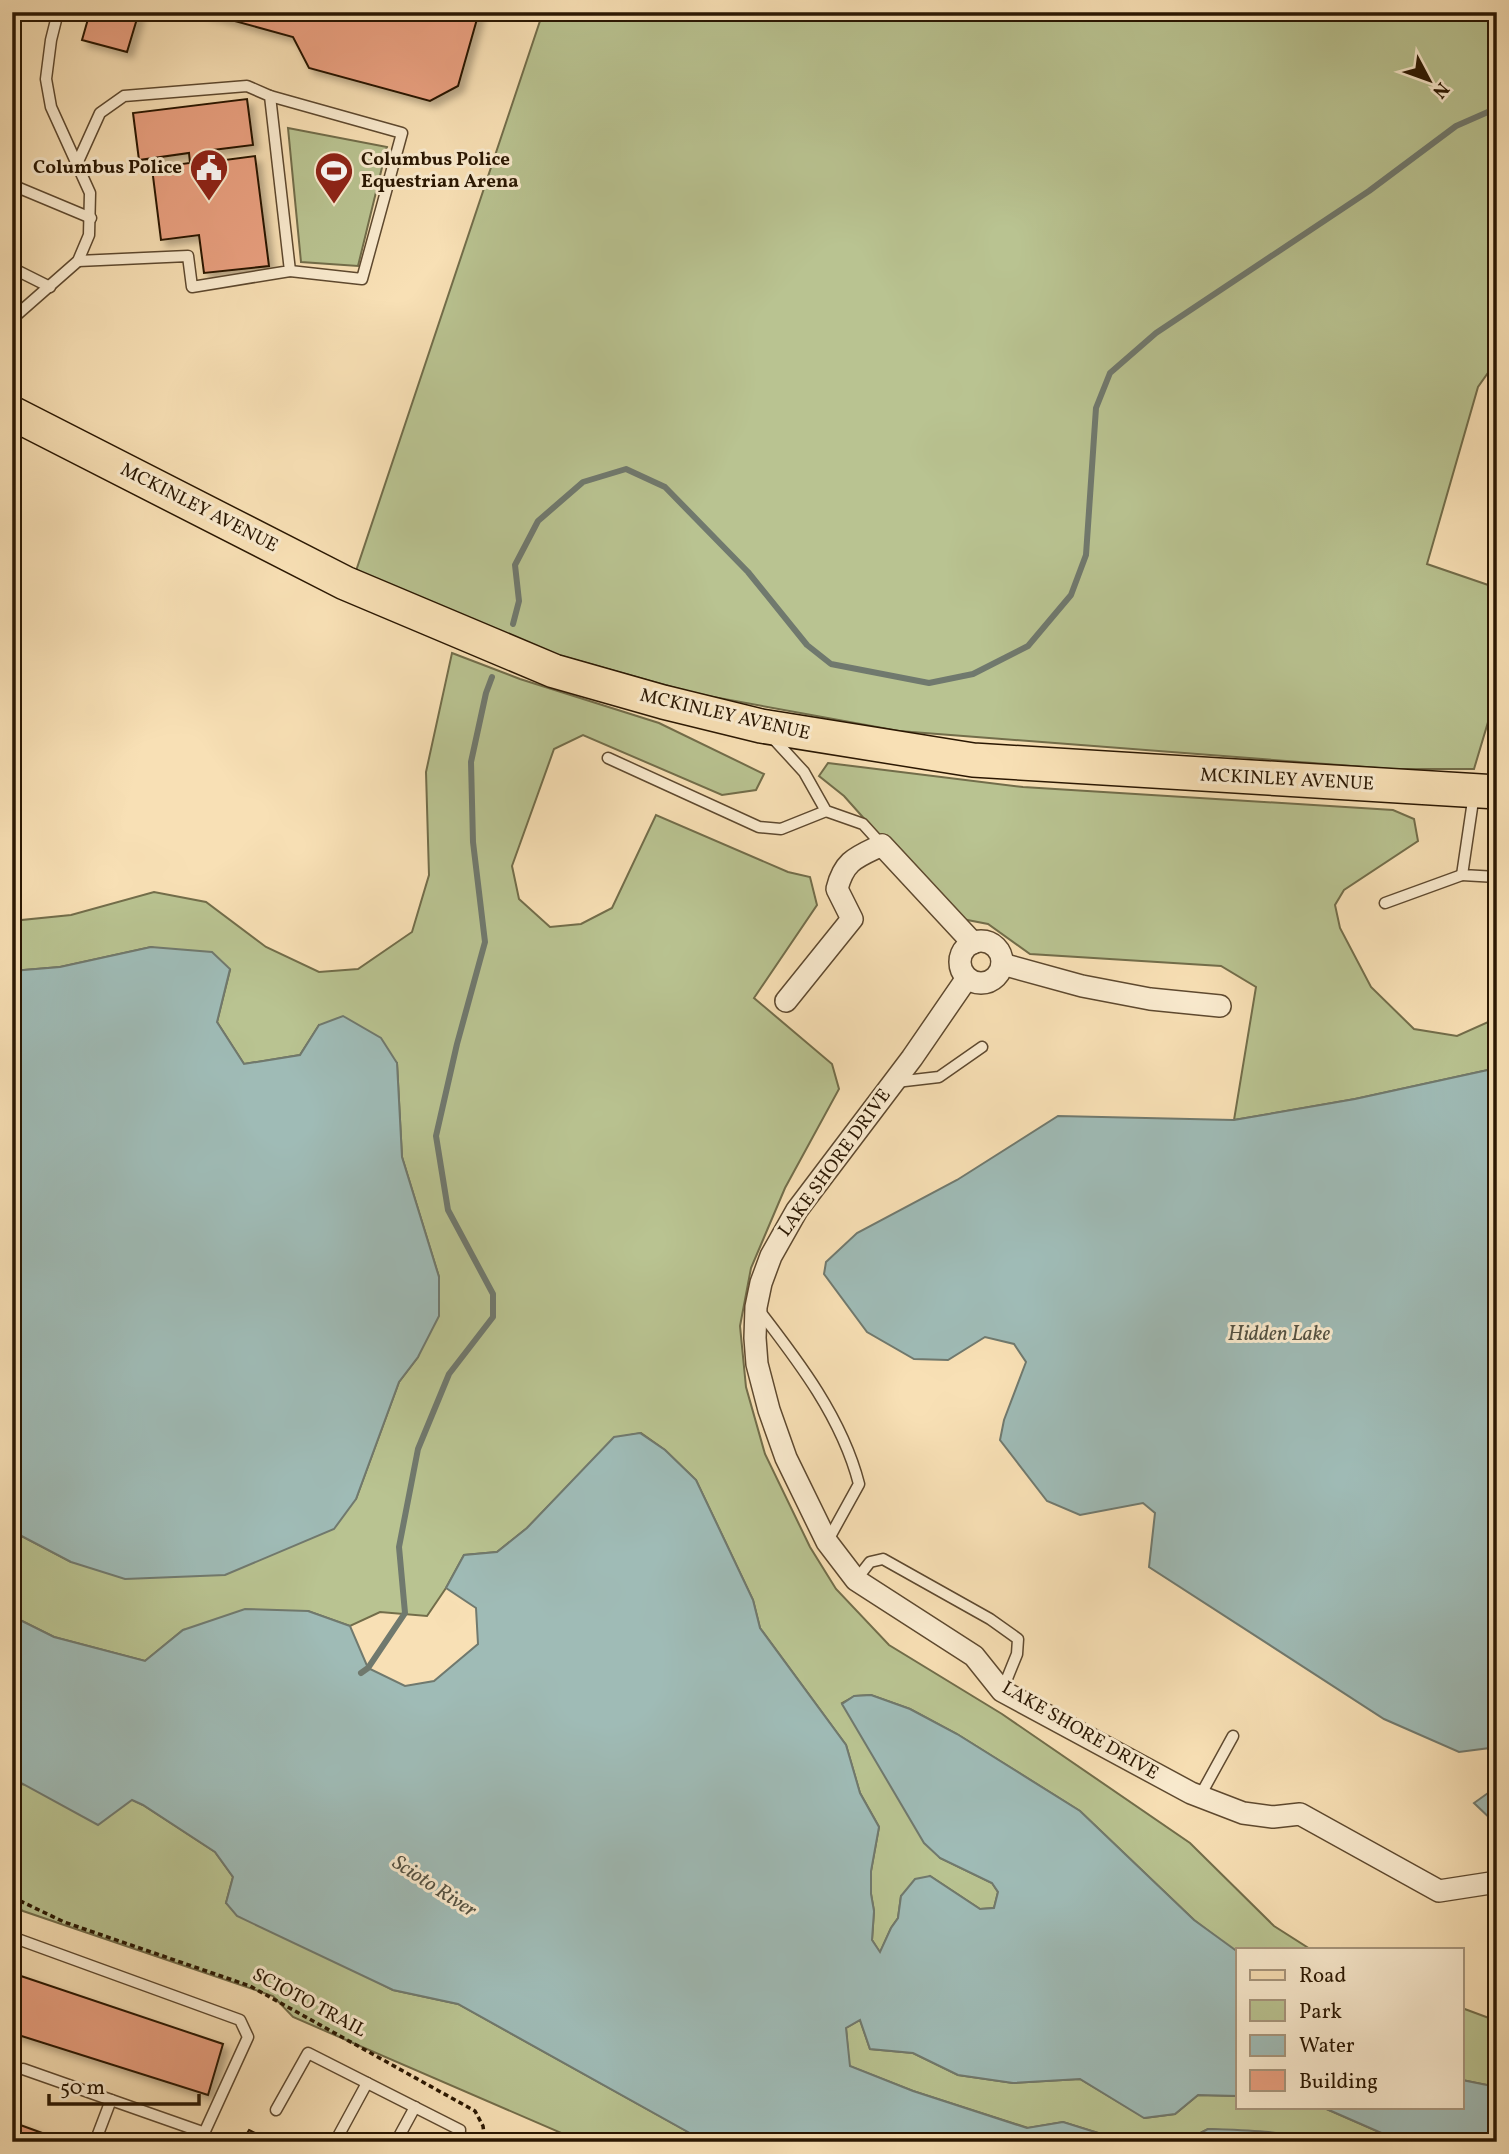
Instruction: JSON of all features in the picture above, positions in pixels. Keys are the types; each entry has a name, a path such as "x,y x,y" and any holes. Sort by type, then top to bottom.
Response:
{"main road":[{"name":"MCKINLEY AVENUE","path":"12,413 345,583 554,671 663,702 761,726 973,760 1485,792"}],"street":[{"path":"786,1002 852,919 837,890 841,875 851,860 882,845 902,870 973,943"},
{"path":"987,942 993,945 1001,956 1002,964 1000,971 989,982 974,982 967,978 960,966 960,959 962,953 973,943 987,942"},
{"path":"1002,964 1082,986 1150,999 1220,1006"},
{"name":"LAKE SHORE DRIVE","path":"967,978 797,1210 771,1256 761,1283 755,1338 757,1364 786,1458 827,1542 856,1580 974,1656 1002,1691 1116,1754 1199,1796 1243,1813 1273,1817 1300,1814 1439,1892 1497,1882"}],"lane":[{"path":"12,319 78,261 89,234 90,193 51,107 46,79 58,12"},
{"path":"76,166 100,113 124,96 247,86 270,96 401,132 362,279 290,271 192,287 188,256 78,261"},
{"path":"270,96 290,271"},
{"path":"12,185 91,218"},
{"path":"12,268 50,287"},
{"path":"761,726 804,772 826,811"},
{"path":"608,758 759,827 781,829 826,811 863,824 882,845"},
{"path":"1462,875 1485,792"},
{"path":"1385,902 1462,875 1497,877"},
{"path":"893,1082 939,1077 982,1047"},
{"path":"757,1307 825,1402 854,1464 859,1484 827,1542"},
{"path":"856,1580 870,1562 883,1559 990,1619 1018,1639 1017,1654 1002,1691"},
{"path":"1199,1796 1233,1736"},
{"path":"12,1937 240,2020 248,2037 203,2137 23,2069"},
{"path":"276,2109 308,2053 460,2130 459,2142"},
{"path":"335,2142 367,2083"},
{"path":"96,2142 111,2100"},
{"path":"396,2142 415,2107"}],"path":[{"name":"SCIOTO TRAIL","path":"12,1896 64,1922 250,1986 475,2110 483,2126 485,2142"}],"green space":[{"path":"543,12 1497,12 1497,360 1478,387 1427,564 1497,588 1497,692 1474,769 1391,769 899,731 697,694 558,655 355,574"},
{"name":"Columbus Police Equestrian Arena","path":"288,128 387,147 358,266 301,262"},
{"path":"452,653 520,679 659,723 764,774 756,790 722,795 583,735 554,749 512,866 519,899 550,927 581,924 612,908 656,815 788,872 810,877 817,905 754,998 832,1064 839,1089 785,1188 751,1268 740,1326 746,1387 765,1454 810,1547 836,1589 889,1645 1002,1714 1190,1843 1274,1926 1308,1948 1236,1948 1236,1952 1194,1920 1080,1811 957,1734 910,1709 871,1695 855,1696 842,1703 940,1858 992,1883 998,1892 994,1908 980,1909 930,1876 901,1896 898,1918 880,1953 872,1940 874,1911 871,1894 871,1871 879,1827 860,1793 846,1745 760,1628 753,1600 696,1480 665,1450 641,1433 614,1438 527,1528 497,1552 464,1555 427,1616 380,1612 350,1626 308,1611 183,1630 145,1661 54,1637 12,1616 12,1531 71,1562 356,1499 399,1382 418,1357 439,1277 402,1157 397,1063 319,1025 300,1055 244,1064 217,1022 230,970 151,947 60,967 12,971 12,921 71,915 154,892 206,902 266,947 319,972 358,969 412,932 429,875 426,772"},
{"path":"828,763 1023,787 1393,810 1414,819 1418,841 1344,890 1335,905 1340,928 1371,987 1414,1029 1457,1036 1497,1018 1497,1068 1355,1099 1234,1120 1256,987 1221,966 1030,954 988,924 952,917 844,796 819,776"},
{"path":"12,1778 21,1784 133,1800 143,1805 215,1852 233,1877 226,1903 393,1990 458,2004 706,2142 582,2142 293,2017 273,1996 23,1911 12,1905"},
{"path":"1464,2009 1497,2021 1497,2087 1464,2080"},
{"path":"860,2020 870,2049 913,2053 958,2075 1013,2083 1080,2079 1145,2118 1175,2114 1198,2095 1236,2096 1236,2108 1324,2108 1402,2142 1321,2142 1301,2136 1208,2129 1183,2142 1127,2142 1063,2122 1028,2128 913,2091 849,2066 846,2028"}],"water":[{"path":"151,947 212,952 230,969 217,1022 244,1064 300,1055 319,1025 343,1016 381,1038 397,1063 402,1157 439,1277 439,1316 418,1357 399,1382 356,1499 334,1529 225,1575 125,1579 71,1562 12,1531 12,971 60,967"},
{"name":"Hidden Lake","path":"1497,1068 1497,1747 1459,1752 1384,1719 1149,1567 1155,1513 1143,1503 1080,1515 1047,1501 1000,1440 1004,1420 1026,1362 1014,1344 985,1337 948,1360 914,1359 867,1332 824,1274 826,1262 857,1233 957,1180 1058,1116 1234,1120 1355,1099"},
{"name":"Scioto River","path":"640,1433 665,1450 696,1480 753,1600 760,1628 846,1745 860,1793 879,1827 871,1871 871,1894 874,1911 872,1940 880,1952 898,1918 901,1896 915,1879 930,1876 980,1909 994,1908 998,1892 992,1883 940,1858 924,1843 842,1704 854,1696 871,1695 910,1709 957,1734 1080,1811 1194,1920 1236,1951 1236,2096 1198,2095 1175,2114 1144,2118 1080,2079 1013,2083 958,2075 913,2053 870,2049 860,2020 846,2028 850,2066 913,2091 1027,2128 1063,2122 1127,2142 706,2142 458,2004 393,1990 237,1916 226,1903 233,1877 215,1852 143,1805 132,1800 98,1825 12,1778 12,1616 54,1637 145,1661 183,1630 245,1609 308,1611 350,1626 368,1668 405,1686 434,1681 478,1644 476,1608 446,1588 464,1555 497,1552 527,1528 614,1437"},
{"path":"1488,1793 1497,1803 1497,1825 1474,1803"},
{"path":"1464,2080 1497,2087 1497,2142 1402,2142 1324,2108 1464,2108"},
{"path":"1208,2129 1279,2133 1321,2142 1183,2142"}],"building":[{"path":"90,12 139,12 127,52 82,40"},
{"path":"202,12 479,12 458,86 430,101 309,68 293,37"},
{"name":"Columbus Police","path":"247,99 253,145 205,151 202,163 255,156 269,266 204,273 199,235 161,240 152,168 190,163 189,153 139,160 133,113"},
{"path":"12,1973 223,2044 208,2095 12,2033"},
{"path":"12,2122 67,2142 12,2142"},
{"path":"249,2130 273,2142 242,2142"}],"waterway":[{"path":"513,624 519,601 515,565 538,521 583,482 626,469 665,487 748,572 807,645 831,664 929,683 973,674 1028,646 1071,595 1086,555 1096,408 1110,373 1156,333 1369,191 1456,126 1497,108"},
{"path":"361,1673 368,1668 405,1613 399,1547 418,1449 449,1374 493,1317 493,1294 448,1210 436,1136 457,1044 485,942 473,842 471,762 492,677"}],"place":[{"name":"Columbus Police","path":"209,202"},
{"name":"Columbus Police Equestrian Arena","path":"334,205"}]}
